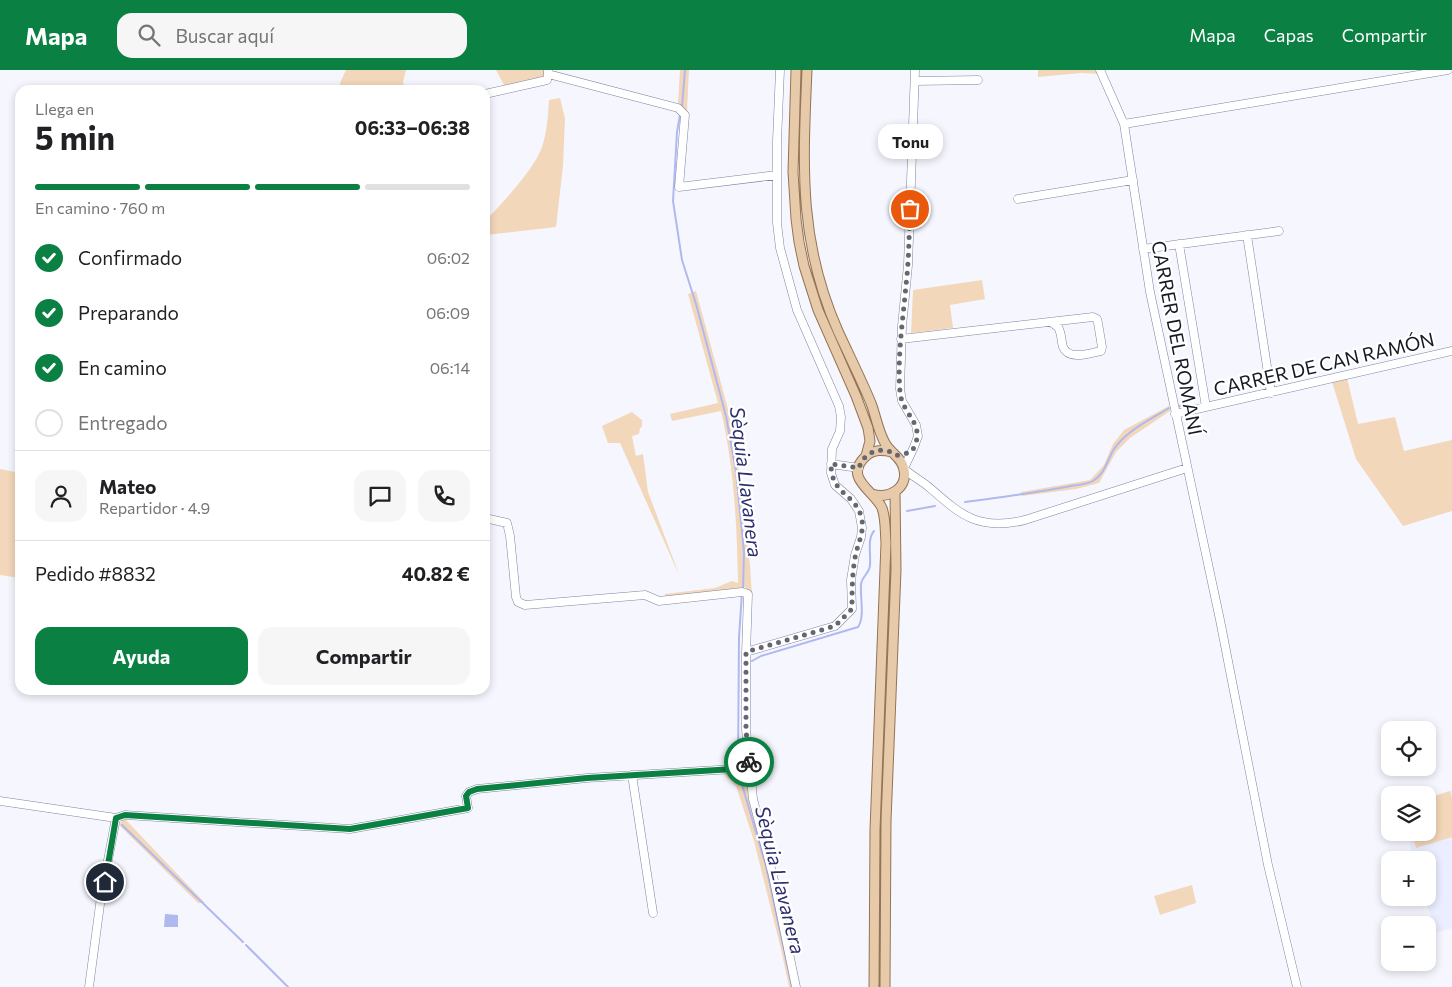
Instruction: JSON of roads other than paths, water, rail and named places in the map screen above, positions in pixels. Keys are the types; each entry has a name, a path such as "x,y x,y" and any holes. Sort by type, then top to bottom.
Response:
{"main road":[{"path":"796,70 793,172 800,242 806,273 818,310 868,428 870,441 866,456"},
{"path":"807,70 804,191 814,263 834,322 872,405 882,438 904,468 902,484 895,492 885,496 872,494"},
{"path":"874,987 875,830 886,552 883,511 872,494 861,484 859,468 862,460 876,450 894,454"},
{"path":"885,987 886,821 896,570 895,492"}],"street":[{"path":"746,652 835,626 852,609 851,580 855,555 861,537 861,519 858,511 851,499 835,485 831,473 832,449 840,431 840,406 804,328 784,266 777,224 780,70"},
{"path":"915,70 908,265 901,339 900,395 904,406 914,420 917,431 916,442 904,468 957,511 988,524 1025,520 1187,468"},
{"name":"CARRER DEL ROMANÍ","path":"1100,70 1124,124 1150,292 1207,557 1268,865 1297,987"},
{"path":"1124,124 1448,70"},
{"path":"490,93 547,80 548,72 678,108 685,115 679,187 777,175"},
{"path":"915,81 978,80"},
{"path":"1018,199 1133,180"},
{"path":"1143,249 1279,231"},
{"path":"1247,235 1271,392"},
{"path":"1179,244 1206,407"},
{"path":"901,339 1093,317 1097,319 1098,323 1101,351 1067,354 1064,350 1058,327 1051,322"},
{"name":"CARRER DE CAN RAMÓN","path":"1175,414 1452,351"},
{"path":"894,454 912,451"},
{"path":"831,464 859,468"},
{"path":"902,484 922,482"},
{"path":"490,519 507,523 518,602 525,605 644,594 659,601 742,592 748,594 746,730 753,799 774,876 796,987"},
{"path":"0,801 116,818 125,815 350,829 468,808 466,796 469,792 477,789 587,778 750,768"},
{"path":"632,776 652,913"},
{"path":"89,987 101,897 116,818"}],"water":[{"path":"165,914 178,915 178,927 164,927"}],"waterway":[{"name":"Sèquia Llavanera","path":"682,107 685,70"},
{"name":"Sèquia Llavanera","path":"680,115 677,132 673,201 682,260 696,304 726,416 736,471 744,552 743,589"},
{"path":"1177,407 1184,405"},
{"path":"965,502 1045,491 1091,482 1100,475 1114,449 1125,436 1169,408"},
{"path":"907,511 935,506"},
{"path":"752,661 761,656 858,627 862,613 861,582 870,568 870,542 874,531"},
{"name":"Sèquia Llavanera","path":"738,766 739,637 742,593"},
{"name":"Sèquia Llavanera","path":"738,771 766,866 792,987"},
{"path":"122,825 243,942"},
{"path":"246,945 288,987"}],"place":[{"name":"Tonu","path":"910,209"}]}
